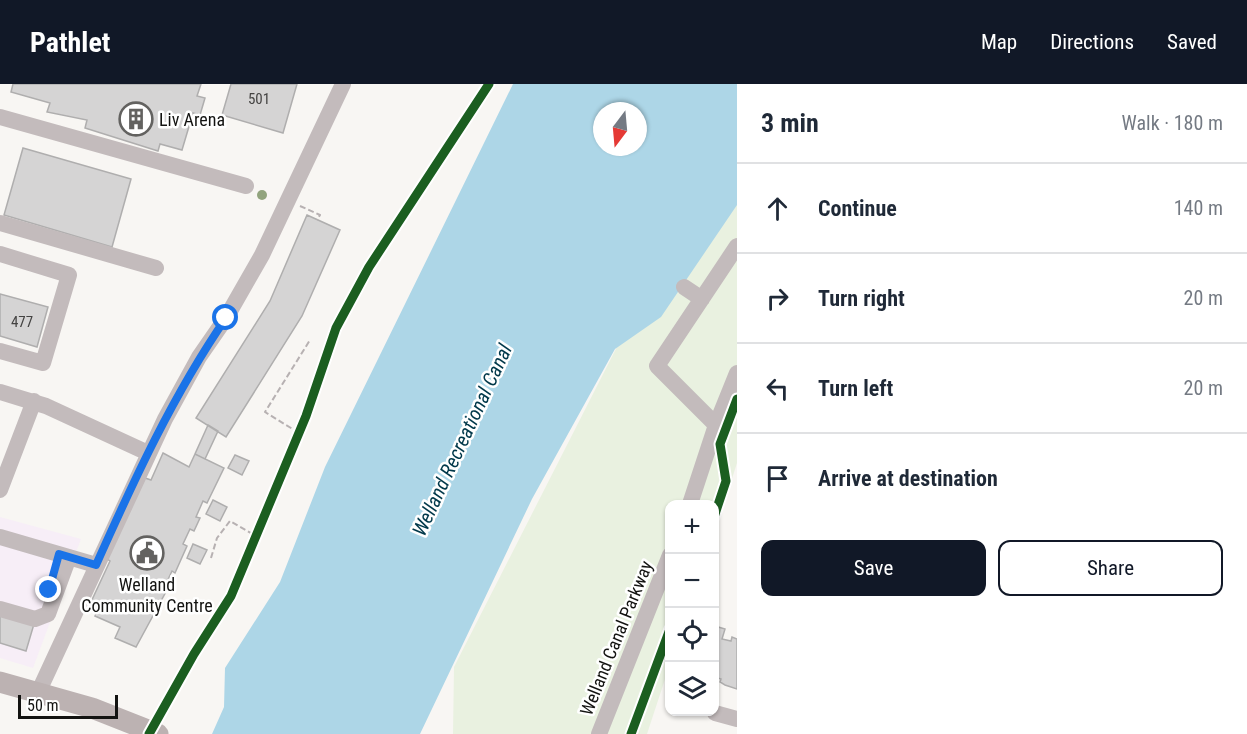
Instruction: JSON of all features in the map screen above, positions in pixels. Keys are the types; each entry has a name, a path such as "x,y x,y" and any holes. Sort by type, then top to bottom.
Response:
{"main road":[{"path":"0,682 92,708 159,734"}],"street":[{"path":"38,693 148,453 199,357 250,277 289,201 343,84"},
{"path":"0,117 246,186"},
{"path":"0,223 156,268"},
{"path":"716,425 657,366 737,246"},
{"path":"0,254 69,275 43,363 0,351"},
{"path":"684,287 702,299"},
{"path":"691,500 716,425 737,373"},
{"path":"0,392 33,401 148,453"},
{"path":"0,490 33,401"},
{"path":"0,537 96,565"},
{"path":"0,609 35,619 48,614 54,604 49,590 64,555"},
{"name":"Welland Canal Parkway","path":"599,734 665,565"},
{"path":"719,714 737,719"}],"path":[{"path":"289,201 320,215 317,220"},
{"path":"294,444 300,429 265,412 310,340"},
{"path":"211,558 217,538 230,521 256,536"},
{"path":"252,546 260,526"}],"shaded area":[{"path":"0,517 81,539 33,668 0,658"}],"green space":[{"path":"737,111 737,463 719,519 719,500 665,500 665,679 647,734 453,734 454,667"}],"water":[{"name":"Welland Recreational Canal","path":"513,84 737,84 737,205 661,317 615,349 532,499 420,734 212,734 224,707 225,668 280,582 325,467"}],"building":[{"name":"Liv Arena","path":"13,84 201,84 197,96 205,98 200,115 193,113 182,150 160,144 158,151 85,128 87,120 47,112 50,103 11,92"},
{"path":"231,84 297,84 283,133 222,115"},
{"path":"23,148 131,179 112,247 4,215"},
{"path":"307,215 340,230 302,316 226,437 196,418 270,301"},
{"path":"0,294 48,307 37,347 0,336"},
{"path":"208,425 218,431 205,459 195,454"},
{"name":"Welland Community Centre","path":"163,453 189,467 195,454 224,468 207,503 203,501 196,517 200,518 194,531 190,529 183,544 187,546 175,573 172,571 165,586 168,588 136,647 115,638 120,627 95,616 99,606 91,602 110,561 107,559 145,478 151,480"},
{"path":"235,455 249,461 242,475 228,468"},
{"path":"213,500 227,507 220,521 206,514"},
{"path":"193,544 207,550 200,564 187,558"},
{"path":"0,614 34,624 26,651 0,643"},
{"path":"719,627 725,629 722,639 731,641 732,637 737,639 737,689 720,682 719,678"}],"cycle path":[{"path":"149,734 194,654 231,596 306,416 336,328 369,267 489,84"},
{"path":"719,502 726,481 720,444 737,399"},
{"path":"631,734 665,642"}],"place":[{"name":"Liv Arena","path":"136,119"},
{"name":"Welland Community Centre","path":"147,553"}],"route":[{"path":"49,590 59,554 96,565 165,419 199,357 226,318"}]}
